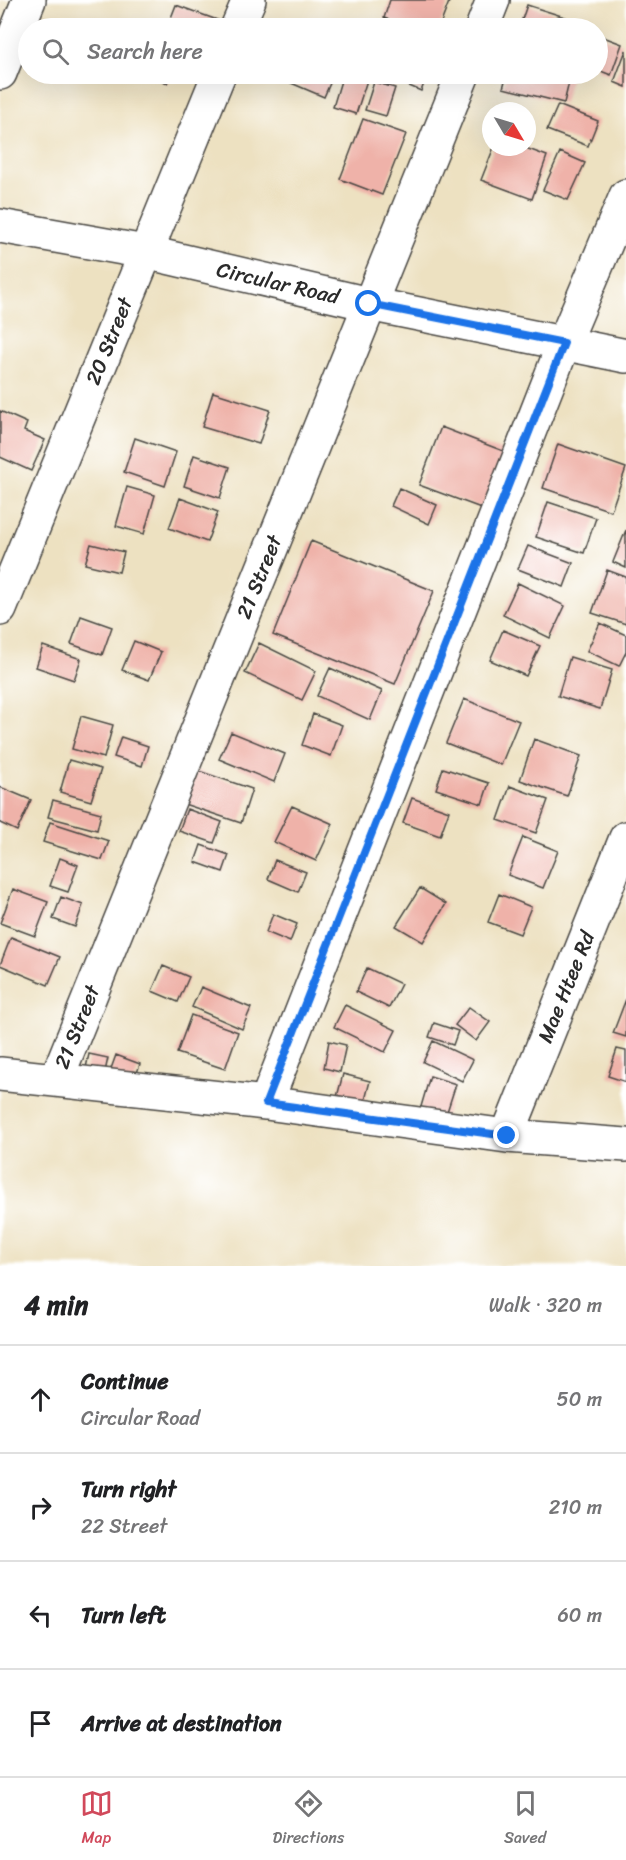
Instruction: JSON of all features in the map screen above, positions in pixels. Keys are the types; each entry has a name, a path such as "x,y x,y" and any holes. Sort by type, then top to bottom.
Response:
{"street":[{"path":"22,18 29,0"},
{"path":"241,18 249,0"},
{"path":"486,18 493,0"},
{"path":"0,73 18,28"},
{"name":"20 Street","path":"0,609 215,84"},
{"name":"21 Street","path":"56,1080 459,84"},
{"path":"266,1103 564,343 626,196"},
{"name":"Circular Road","path":"0,226 146,252 369,304 626,357"},
{"name":"Mae Htee Rd","path":"507,1136 626,838"},
{"path":"0,1074 266,1103 507,1136 626,1145"}],"building":[{"path":"390,0 449,2 443,18 384,18"},
{"path":"176,5 212,18 171,18"},
{"path":"527,5 568,18 522,18"},
{"path":"608,39 622,44 611,75 608,74"},
{"path":"626,50 626,87 614,82"},
{"path":"293,84 330,84 324,97"},
{"path":"340,84 366,84 356,114 333,107"},
{"path":"373,84 395,88 386,116 365,110"},
{"path":"405,84 424,84 421,91"},
{"path":"504,84 569,84 564,103 503,88"},
{"path":"558,105 598,121 588,146 547,130"},
{"path":"363,119 406,134 382,195 340,179"},
{"path":"536,152 547,156 532,199 481,180 490,156 536,156"},
{"path":"560,152 585,163 568,200 543,190"},
{"path":"213,392 270,410 259,444 202,427"},
{"path":"0,411 27,423 24,431 45,440 31,471 0,457"},
{"path":"441,427 511,454 489,511 419,485"},
{"path":"135,438 176,452 165,486 124,472"},
{"path":"558,444 626,468 611,511 543,488"},
{"path":"194,455 230,467 220,498 184,486"},
{"path":"127,487 155,495 144,534 116,526"},
{"path":"399,488 437,505 429,524 391,506"},
{"path":"180,498 218,512 207,542 169,528"},
{"path":"548,502 596,518 584,553 536,537"},
{"path":"626,530 626,568 613,562"},
{"path":"311,541 434,591 395,684 273,635"},
{"path":"91,544 124,552 119,572 85,564"},
{"path":"528,546 573,563 564,587 518,569"},
{"path":"607,570 626,577 626,624 592,613"},
{"path":"518,583 565,606 550,638 503,615"},
{"path":"81,616 112,627 102,655 71,644"},
{"path":"600,623 626,635 626,652 619,666 587,651"},
{"path":"503,630 540,646 526,676 490,660"},
{"path":"134,641 161,652 149,680 122,670"},
{"path":"259,643 316,671 302,700 245,673"},
{"path":"43,646 81,659 74,680 36,667"},
{"path":"570,657 612,670 600,709 558,696"},
{"path":"330,668 382,691 370,720 317,696"},
{"path":"464,699 519,721 501,765 446,743"},
{"path":"313,714 342,725 331,756 302,745"},
{"path":"81,716 113,725 104,758 72,749"},
{"path":"231,732 285,754 274,782 219,759"},
{"path":"121,737 148,746 142,766 114,757"},
{"path":"534,739 581,756 567,796 520,780"},
{"path":"69,760 101,769 91,801 60,792"},
{"path":"443,768 489,783 482,804 436,789"},
{"path":"196,770 252,789 241,823 184,804"},
{"path":"510,786 548,800 536,833 498,820"},
{"path":"0,787 31,800 17,831 0,823"},
{"path":"412,798 449,811 440,836 403,823"},
{"path":"53,800 101,813 97,830 48,817"},
{"path":"292,806 333,824 316,861 274,842"},
{"path":"187,809 222,822 214,843 179,831"},
{"path":"50,822 109,841 102,860 43,842"},
{"path":"523,837 558,851 543,888 508,875"},
{"path":"201,845 229,855 223,872 195,862"},
{"path":"60,858 78,865 68,892 50,886"},
{"path":"275,860 306,872 298,892 268,879"},
{"path":"420,888 446,904 423,942 396,926"},
{"path":"13,889 48,902 35,936 0,923"},
{"path":"499,894 531,907 520,934 488,922"},
{"path":"61,897 83,905 75,927 53,919"},
{"path":"273,914 297,924 290,942 266,932"},
{"path":"11,937 60,957 48,985 0,965"},
{"path":"163,966 189,977 178,1002 152,991"},
{"path":"367,968 401,984 389,1008 356,992"},
{"path":"201,987 251,1008 242,1029 192,1007"},
{"path":"626,999 626,1037 613,1033"},
{"path":"345,1005 396,1030 385,1052 334,1027"},
{"path":"469,1007 490,1022 476,1041 455,1025"},
{"path":"191,1015 238,1032 225,1069 177,1053"},
{"path":"434,1023 458,1031 453,1045 429,1037"},
{"path":"329,1041 346,1045 340,1072 324,1068"},
{"path":"433,1041 473,1060 462,1081 423,1062"},
{"path":"617,1049 626,1051 626,1082 608,1076"},
{"path":"89,1054 108,1058 103,1081 84,1077"},
{"path":"116,1055 140,1064 133,1085 108,1077"},
{"path":"343,1074 370,1081 364,1104 337,1097"},
{"path":"430,1076 456,1084 445,1118 420,1110"}],"route":[{"path":"369,304 564,343 266,1103 507,1136"}]}
